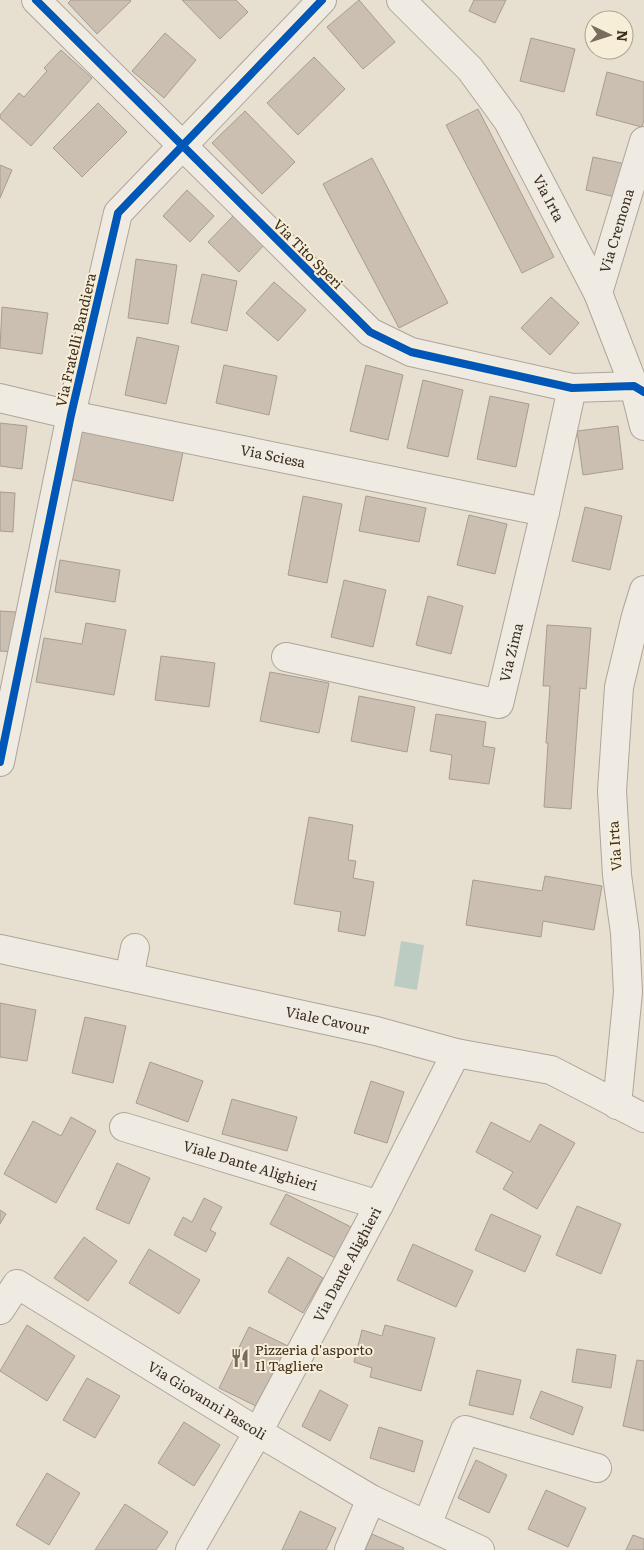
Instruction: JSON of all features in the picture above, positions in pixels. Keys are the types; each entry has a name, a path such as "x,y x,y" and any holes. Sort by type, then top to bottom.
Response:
{"street":[{"name":"Via Tito Speri","path":"36,0 370,332 411,352 572,388 639,389"},
{"name":"Via Fratelli Bandiera","path":"0,762 71,415 118,214 322,0"},
{"name":"Via Irta","path":"401,0 470,69 508,121 598,293 639,389 644,426"},
{"name":"Via Cremona","path":"598,293 644,141"},
{"name":"Via Zima","path":"286,657 499,704 545,512 572,388"},
{"name":"Via Sciesa","path":"0,398 71,415 545,512"},
{"name":"Via Irta","path":"617,1105 628,992 625,933 615,855 612,791 619,687 644,590"},
{"path":"129,976 135,948"},
{"name":"Viale Cavour","path":"0,949 376,1031 456,1053 551,1070 644,1118"},
{"name":"Via Dante Alighieri","path":"190,1550 258,1432 379,1205 456,1053"},
{"name":"Viale Dante Alighieri","path":"124,1126 379,1205"},
{"name":"Via Giovanni Pascoli","path":"0,1310 17,1284 371,1499 480,1550"},
{"path":"427,1525 465,1430 597,1468"},
{"path":"349,1550 371,1499"}],"shaded area":[{"path":"401,941 424,945 417,990 394,986"}],"building":[{"path":"71,0 131,1 97,34 68,3"},
{"path":"182,0 236,0 248,12 220,39"},
{"path":"359,0 395,42 363,69 327,27"},
{"path":"474,0 506,0 495,23 469,11"},
{"path":"165,33 196,60 164,98 132,71"},
{"path":"531,38 575,49 564,92 520,81"},
{"path":"61,50 92,78 31,146 0,118 0,115 19,93 24,97 47,71 44,68"},
{"path":"314,57 345,89 298,135 267,103"},
{"path":"607,72 644,82 644,120 642,127 596,115"},
{"path":"98,103 127,132 82,177 53,148"},
{"path":"478,109 554,257 522,273 446,125"},
{"path":"245,111 295,162 262,194 212,143"},
{"path":"593,157 630,165 623,199 586,190"},
{"path":"372,158 448,303 399,328 323,184"},
{"path":"0,165 12,170 0,198"},
{"path":"187,190 214,216 190,242 163,216"},
{"path":"235,214 265,244 239,272 208,242"},
{"path":"136,259 177,265 168,324 128,318"},
{"path":"202,274 237,281 227,331 191,323"},
{"path":"274,282 306,310 278,341 246,313"},
{"path":"551,297 579,323 550,355 521,328"},
{"path":"2,307 48,313 42,354 0,348"},
{"path":"137,337 179,346 166,404 125,395"},
{"path":"224,365 277,376 269,415 216,403"},
{"path":"366,365 403,375 388,440 350,431"},
{"path":"423,380 463,390 448,457 407,448"},
{"path":"490,396 529,404 516,467 477,459"},
{"path":"0,423 27,426 22,469 0,466"},
{"path":"618,426 623,469 583,475 577,431"},
{"path":"80,430 183,452 173,501 69,479"},
{"path":"0,492 15,493 13,532 0,531"},
{"path":"303,496 342,504 327,583 288,575"},
{"path":"366,496 426,508 419,542 359,531"},
{"path":"585,507 622,516 610,570 572,561"},
{"path":"469,515 507,524 495,574 457,565"},
{"path":"60,560 120,570 115,602 55,592"},
{"path":"344,580 386,590 373,647 331,637"},
{"path":"428,596 463,606 451,654 416,645"},
{"path":"0,611 16,612 14,652 0,651"},
{"path":"86,623 126,630 114,695 36,682 44,638 82,644"},
{"path":"547,625 591,628 586,689 580,688 571,809 544,807 550,686 543,686"},
{"path":"161,656 215,663 209,707 155,700"},
{"path":"270,672 329,683 319,733 260,721"},
{"path":"359,696 415,707 407,752 351,741"},
{"path":"436,714 486,722 483,746 495,748 489,784 449,779 452,755 430,751"},
{"path":"309,817 353,825 348,860 356,861 353,878 374,882 365,936 338,931 341,912 294,904"},
{"path":"545,876 602,886 594,930 543,921 541,937 466,925 473,880 542,891"},
{"path":"0,1003 36,1010 27,1061 0,1057"},
{"path":"85,1017 126,1026 113,1083 72,1073"},
{"path":"150,1062 203,1081 188,1122 136,1103"},
{"path":"371,1081 404,1092 387,1143 354,1133"},
{"path":"232,1099 297,1117 287,1151 222,1134"},
{"path":"71,1117 96,1131 56,1203 4,1174 33,1121 61,1136"},
{"path":"491,1122 530,1142 540,1124 575,1143 537,1209 503,1189 513,1172 476,1152"},
{"path":"117,1163 150,1178 129,1224 96,1209"},
{"path":"286,1194 357,1230 341,1261 270,1224"},
{"path":"204,1198 222,1207 210,1230 216,1233 206,1252 174,1235 183,1217 192,1222"},
{"path":"577,1206 621,1224 601,1274 556,1255"},
{"path":"0,1210 6,1214 0,1224"},
{"path":"491,1214 541,1236 525,1272 475,1250"},
{"path":"84,1237 117,1261 88,1301 54,1278"},
{"path":"413,1244 473,1271 456,1307 397,1280"},
{"path":"149,1249 200,1280 179,1314 129,1283"},
{"path":"288,1257 323,1278 303,1313 268,1292"},
{"path":"27,1325 75,1356 47,1401 0,1371"},
{"path":"385,1325 435,1338 421,1391 370,1377 372,1368 354,1362 362,1330 382,1336"},
{"path":"249,1327 288,1346 258,1407 219,1388"},
{"path":"577,1349 616,1355 611,1388 572,1382"},
{"path":"637,1360 644,1361 644,1431 623,1426"},
{"path":"477,1370 521,1380 513,1415 469,1405"},
{"path":"87,1378 120,1396 95,1438 63,1420"},
{"path":"320,1390 348,1405 330,1441 302,1426"},
{"path":"541,1391 583,1407 573,1435 530,1418"},
{"path":"184,1422 220,1445 194,1486 158,1463"},
{"path":"379,1427 423,1441 414,1472 370,1458"},
{"path":"476,1460 507,1475 489,1513 458,1498"},
{"path":"47,1473 80,1493 49,1545 16,1525"},
{"path":"546,1490 586,1508 568,1547 528,1529"},
{"path":"125,1504 168,1532 156,1550 95,1550"},
{"path":"300,1511 336,1528 326,1550 282,1550"},
{"path":"372,1534 404,1548 403,1550 365,1550"},
{"path":"633,1535 644,1539 644,1550 626,1550"}],"cycle path":[{"path":"36,0 370,332 411,352 572,388 634,386 644,392"},
{"path":"0,762 71,415 118,213 322,0"}],"place":[{"name":"Pizzeria d'asporto Il Tagliere","path":"240,1358"}]}
